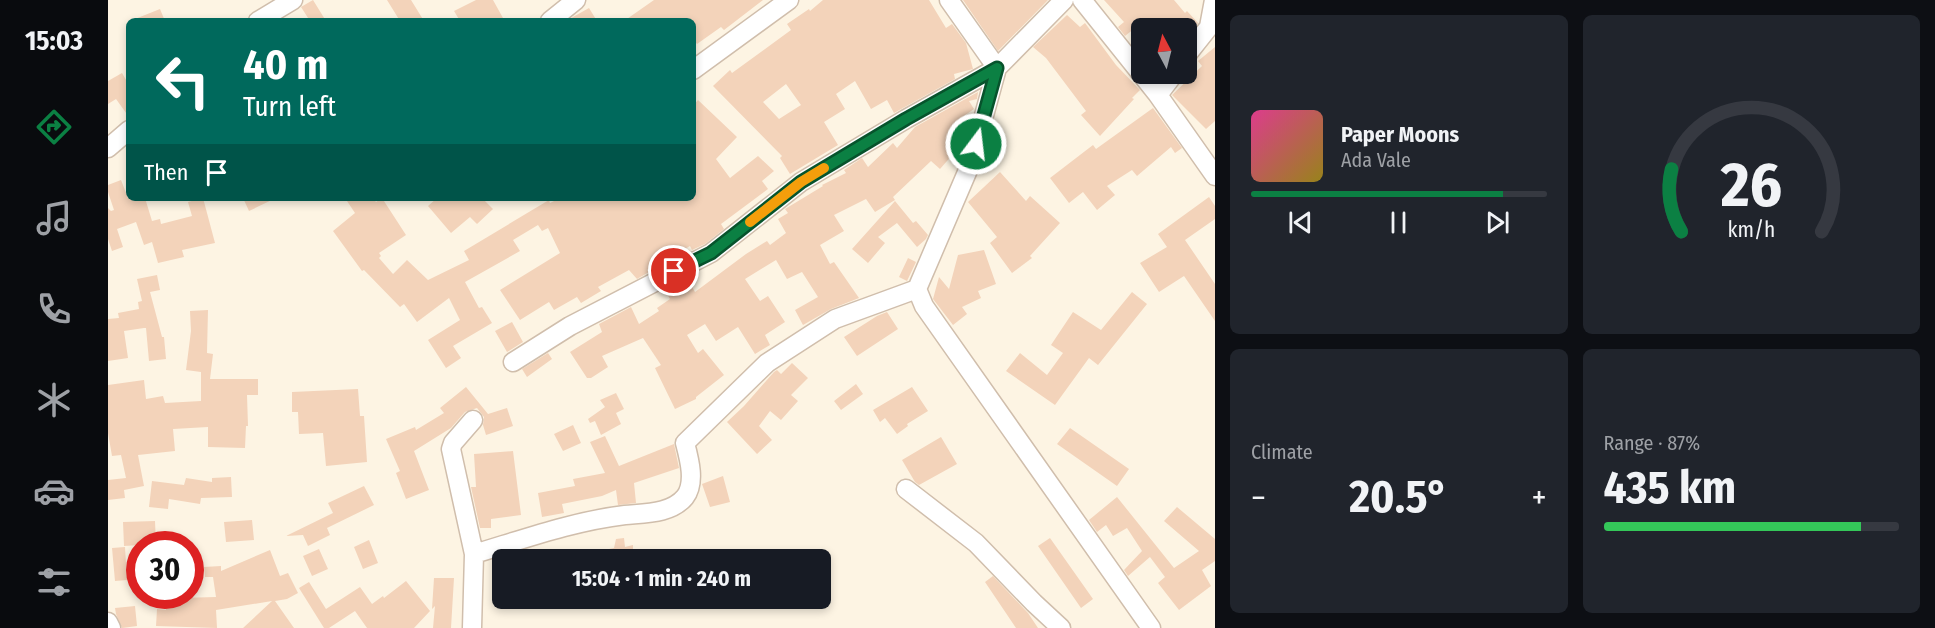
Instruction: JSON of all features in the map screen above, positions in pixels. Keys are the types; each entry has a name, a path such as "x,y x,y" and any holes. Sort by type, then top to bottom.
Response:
{"street":[{"path":"263,18 293,0"},
{"path":"554,18 576,0"},
{"path":"696,68 789,0"},
{"path":"950,0 997,68 971,163 917,289 924,306 1151,628"},
{"path":"513,362 570,326 711,253 801,182 997,68 1064,0"},
{"path":"1082,0 1158,95 1215,176"},
{"path":"1197,43 1209,27 1214,0"},
{"path":"1158,95 1166,84"},
{"path":"108,148 126,133"},
{"path":"474,554 596,518 669,509 687,493 692,467 685,443 767,363 835,319 917,289"},
{"path":"472,628 474,554 451,449 453,443 473,420"},
{"path":"906,489 976,543 1034,603 1062,628"},
{"path":"108,622 111,628"}],"building":[{"path":"313,0 324,18 308,18 301,7"},
{"path":"387,0 411,0 422,18 398,18"},
{"path":"476,0 493,0 503,18 458,18 454,11"},
{"path":"654,0 763,0 724,30 721,27 697,44 696,18 628,18"},
{"path":"823,0 929,0 946,28 952,24 966,43 973,69 954,74 955,79 894,113 887,100 871,109 855,81 836,94 845,109 824,122 838,145 790,174 780,158 782,156 713,86 730,70 732,73 791,30 787,24 809,9 810,11","holes":["786,84 801,105 779,119 763,102"]},
{"path":"963,0 1048,0 998,51"},
{"path":"1104,0 1174,0 1185,13 1187,11 1193,18 1131,18 1131,31 1125,36 1118,27 1124,22"},
{"path":"589,8 595,18 572,18"},
{"path":"160,9 164,18 138,18"},
{"path":"1067,15 1080,27 1085,23 1116,65 1131,81 1131,84 1140,90 1100,136 1081,115 1086,111 1046,58 1033,47"},
{"path":"1215,47 1215,121 1206,129 1172,95 1183,84 1197,84 1197,71 1202,66 1198,61"},
{"path":"122,73 126,80 126,113 116,99 108,104 108,81"},
{"path":"978,92 977,99 969,101 974,109 958,120 970,122 964,145 961,145 940,169 931,161 893,197 895,200 875,212 866,199 834,215 844,231 820,245 830,264 834,262 859,298 831,309 803,325 795,310 818,297 802,272 787,279 776,260 745,279 760,301 768,296 785,322 765,335 770,345 755,354 738,327 716,341 705,324 687,335 698,353 703,349 724,375 696,399 675,409 655,368 661,365 643,338 602,356 608,367 591,378 587,378 570,352 602,332 599,324 631,307 639,324 659,311 657,308 670,299 665,291 687,278 695,292 746,254 767,241 770,245 786,233 778,219 788,213 785,209 822,185 846,173 844,170 862,158 868,167 893,143 897,148 915,127"},
{"path":"698,100 737,137 716,159 730,178 758,156 774,171 762,181 768,189 721,224 724,229 705,244 692,250 690,246 673,256 671,252 647,270 649,272 637,279 629,270 598,287 601,291 581,303 577,297 554,310 549,302 520,320 500,290 560,253 548,228 542,231 538,225 513,240 520,251 465,282 479,308 482,307 492,323 453,346 461,358 446,368 428,340 460,320 449,298 417,322 404,304 400,307 364,270 362,271 333,231 355,213 347,201 384,201 406,235 379,253 381,256 379,258 393,274 407,260 428,280 469,260 464,251 547,201 550,203 554,201 696,201 696,102"},
{"path":"1153,108 1182,148 1175,153 1171,147 1137,176 1132,170 1107,186 1115,195 1097,210 1083,192 1069,203 1050,178 1093,145 1096,149"},
{"path":"1000,172 1026,201 1030,196 1060,223 1030,256 1032,258 1012,273 990,243 997,237 968,202"},
{"path":"121,180 126,193 126,201 146,201 152,221 160,219 161,224 192,216 188,202 204,201 215,243 182,250 184,257 158,263 152,242 144,245 136,222 117,229 123,247 112,251 108,239 108,208 111,211 114,210 108,185"},
{"path":"1209,197 1215,206 1215,219 1185,240 1215,284 1215,321 1184,276 1159,292 1140,263 1167,247 1158,234"},
{"path":"244,201 270,201 249,211"},
{"path":"434,201 485,201 493,209 477,224 470,217 451,233 428,206"},
{"path":"895,201 913,223 916,221 928,235 917,247 897,223 878,237 885,243 868,263 852,249"},
{"path":"984,250 996,284 978,291 981,298 962,307 967,314 953,325 933,299 939,277 949,289 958,255"},
{"path":"908,258 916,262 907,281 899,277"},
{"path":"157,275 160,290 150,292 162,337 164,337 166,359 149,361 146,328 144,328 124,331 128,358 108,361 108,319 119,318 118,313 139,309 138,302 142,301 137,279"},
{"path":"1132,292 1147,304 1098,365 1089,358 1055,405 1006,371 1020,353 1047,375 1063,353 1051,345 1073,312 1101,330"},
{"path":"208,310 207,353 213,354 210,379 258,379 258,395 247,395 248,426 246,426 245,448 208,447 208,427 173,429 175,451 138,455 144,486 124,490 125,498 108,500 108,480 126,478 121,455 112,456 108,433 108,385 144,380 146,399 163,396 165,403 201,401 201,372 186,370 191,331 190,311"},
{"path":"887,312 898,329 857,356 844,337"},
{"path":"512,322 523,342 507,352 495,331"},
{"path":"548,353 552,359 527,377 522,369"},
{"path":"792,363 808,378 791,395 798,401 781,420 770,411 759,426 772,440 757,454 727,422 774,372 777,370 781,374"},
{"path":"856,384 863,394 841,410 834,401"},
{"path":"466,387 488,414 507,408 513,426 486,435 483,425 484,417 477,408 465,412 451,428 414,451 429,490 406,499 396,473 400,471 386,439 415,427 416,430 444,413 440,408"},
{"path":"912,387 928,411 907,424 908,426 897,434 885,418 880,422 873,410"},
{"path":"358,389 360,416 364,416 367,462 326,466 323,433 299,434 298,412 292,412 292,392"},
{"path":"616,393 624,409 616,413 621,424 601,435 595,421 590,423 588,419 605,407 600,400"},
{"path":"573,425 581,443 563,451 554,434"},
{"path":"1070,428 1129,469 1117,486 1057,444"},
{"path":"605,436 619,466 674,444 679,468 634,483 636,503 618,505 616,490 602,496 562,504 564,513 542,517 538,493 575,486 573,479 605,473 590,442"},
{"path":"941,437 957,464 919,485 902,460"},
{"path":"513,451 521,515 491,519 491,528 480,528 471,487 476,487 474,454"},
{"path":"723,476 730,502 710,507 702,484"},
{"path":"231,477 232,497 201,498 200,504 169,499 168,509 149,507 152,481 184,485 186,478 212,482 212,478"},
{"path":"364,486 374,505 327,528 330,535 308,546 303,535 286,536 333,513 328,503"},
{"path":"1117,497 1174,568 1199,551 1164,521 1177,507 1215,539 1215,561 1202,570 1211,586 1179,610 1158,583 1165,577 1150,557 1128,576 1124,570 1142,551 1127,528 1113,536 1106,525 1097,532 1089,520"},
{"path":"252,520 254,540 226,542 224,522"},
{"path":"155,521 155,531 126,531 126,546 124,546 123,522"},
{"path":"624,538 625,547 633,545 633,549 609,549 614,548 616,539"},
{"path":"1050,538 1093,599 1081,608 1038,546"},
{"path":"369,540 378,563 363,569 354,547"},
{"path":"125,547 126,580 115,581 112,548"},
{"path":"319,549 328,569 312,576 303,556"},
{"path":"270,550 280,576 288,573 298,593 287,599 275,601 294,628 243,628 272,601 216,610 217,628 156,626 157,609 204,609 204,597 216,597 213,577 205,577 204,567 221,566 221,571"},
{"path":"993,576 1028,613 1038,628 1016,628 985,582"},
{"path":"434,578 454,578 451,628 433,628"},
{"path":"406,581 430,611 414,628 367,628 355,611 329,628 324,628 299,588 309,582 326,609 360,587 372,604"},
{"path":"115,608 135,609 137,626 122,628"}],"slow traffic":[{"path":"750,222 801,182 824,168"}],"route":[{"path":"674,271 711,253 801,182 997,68 976,144"}]}
